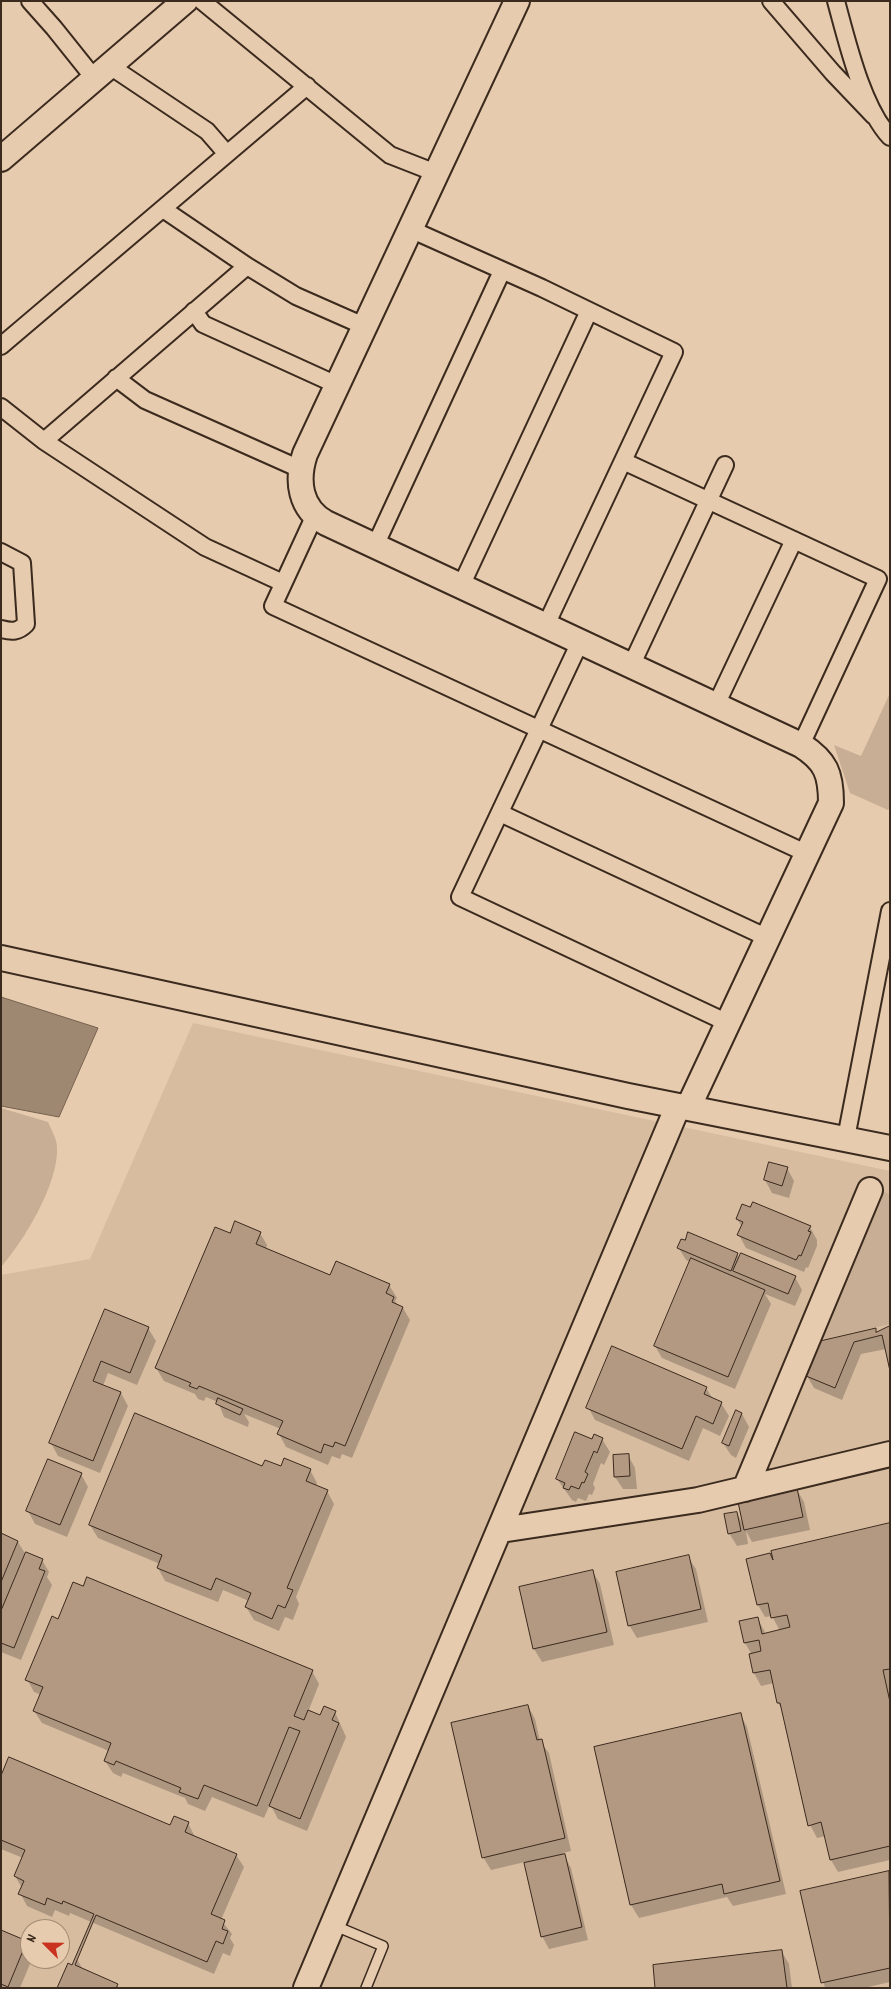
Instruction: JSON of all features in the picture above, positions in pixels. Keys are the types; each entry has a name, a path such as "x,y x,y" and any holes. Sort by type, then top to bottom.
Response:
{"street":[{"path":"30,1 54,28 102,72 207,131 228,154"},
{"path":"1,159 185,1"},
{"path":"202,1 390,155 436,173"},
{"path":"306,1988 683,1107 728,1023 831,803 831,788 823,763 817,755 801,745 374,546 314,517 307,507 300,469 364,326 517,1"},
{"path":"771,1 833,74 874,116 890,137"},
{"path":"836,1 848,45 874,116"},
{"path":"1,346 307,86"},
{"path":"163,208 247,266 296,296 364,326"},
{"path":"410,229 674,352 546,626"},
{"path":"44,440 247,266"},
{"path":"374,546 502,271"},
{"path":"461,586 589,311"},
{"path":"194,312 203,324 337,385"},
{"path":"116,378 145,400 300,469"},
{"path":"1,407 44,440 205,547 283,583"},
{"path":"622,461 878,579 801,745"},
{"path":"631,666 725,465"},
{"path":"314,517 273,606 808,854"},
{"path":"716,705 794,540"},
{"path":"1,552 22,563 26,624 20,630 12,632 1,629"},
{"path":"580,642 460,897 728,1023"},
{"path":"500,813 768,938"},
{"path":"846,1138 890,911"},
{"path":"1,958 683,1107 890,1148"},
{"path":"746,1488 870,1190"},
{"path":"501,1530 698,1500 890,1454"}],"lane":[{"path":"333,1925 383,1946 366,1988"}],"shaded area":[{"path":"890,693 890,807 888,810 850,793 834,745 861,756"},
{"path":"1,997 98,1028 59,1117 1,1106"},
{"path":"193,1023 890,1171 890,1988 1,1988 1,1275 90,1259"},
{"path":"1,1108 48,1122 55,1137 57,1147 56,1161 46,1194 20,1242 1,1267"},
{"path":"875,1190 890,1194 890,1324 812,1342"}],"building":[{"path":"769,1162 788,1167 782,1186 764,1180"},
{"path":"753,1202 811,1226 808,1231 811,1232 801,1256 799,1255 796,1260 737,1235 743,1222 736,1219 742,1204 750,1207"},
{"path":"235,1221 261,1232 256,1244 330,1275 336,1261 390,1284 386,1293 394,1297 392,1302 403,1307 345,1446 335,1442 333,1447 324,1444 321,1453 277,1434 283,1421 199,1386 197,1389 189,1386 191,1383 155,1368 215,1227 230,1233"},
{"path":"688,1232 738,1253 731,1271 677,1248 681,1239 685,1240"},
{"path":"741,1253 796,1276 788,1294 733,1271"},
{"path":"691,1258 765,1290 728,1377 654,1346"},
{"path":"105,1309 149,1327 130,1373 101,1361 93,1381 121,1392 93,1461 49,1443"},
{"path":"890,1326 890,1371 882,1335 854,1342 835,1388 806,1376 820,1341 876,1328 876,1332"},
{"path":"612,1346 707,1387 704,1394 722,1402 713,1424 696,1416 682,1449 586,1408"},
{"path":"218,1398 243,1409 240,1415 216,1404"},
{"path":"736,1410 742,1413 729,1446 722,1443"},
{"path":"135,1413 262,1466 265,1460 281,1466 284,1458 311,1469 306,1481 328,1490 287,1588 293,1590 285,1608 278,1605 272,1619 245,1607 251,1593 216,1578 211,1590 157,1568 162,1555 89,1525"},
{"path":"575,1432 592,1439 594,1434 603,1438 597,1453 594,1451 585,1472 588,1474 584,1483 582,1482 579,1489 571,1486 569,1490 563,1488 565,1483 556,1479"},
{"path":"629,1454 630,1476 614,1477 613,1455"},
{"path":"48,1459 82,1473 60,1525 26,1511"},
{"path":"797,1488 803,1517 744,1530 738,1502"},
{"path":"737,1512 741,1531 728,1534 724,1514"},
{"path":"890,1523 890,1669 883,1670 890,1702 890,1846 830,1860 821,1822 808,1826 780,1703 777,1703 770,1670 753,1673 749,1654 761,1651 759,1640 744,1643 739,1621 758,1617 762,1634 790,1627 787,1615 771,1618 768,1603 757,1605 746,1559 770,1553 773,1560 771,1551"},
{"path":"1,1533 18,1541 1,1582"},
{"path":"26,1552 43,1559 39,1569 45,1571 14,1648 1,1643 1,1611"},
{"path":"689,1555 701,1609 628,1626 616,1572"},
{"path":"593,1570 607,1632 533,1649 519,1587"},
{"path":"87,1577 313,1670 294,1716 304,1720 308,1710 320,1715 324,1706 336,1711 332,1720 339,1723 300,1819 269,1806 300,1731 289,1727 257,1806 204,1785 198,1799 179,1792 181,1788 116,1761 114,1765 104,1761 111,1743 33,1711 43,1687 25,1680 52,1616 58,1619 73,1582 83,1586"},
{"path":"528,1705 537,1740 542,1739 565,1838 482,1858 451,1723"},
{"path":"741,1713 780,1881 724,1894 722,1884 630,1905 594,1747"},
{"path":"9,1757 170,1825 174,1816 189,1822 185,1832 237,1854 211,1914 225,1920 222,1929 228,1931 223,1944 216,1941 207,1962 96,1915 75,1965 118,1984 116,1988 57,1988 65,1969 70,1969 70,1964 72,1965 94,1914 63,1901 62,1904 47,1898 45,1905 18,1894 24,1881 14,1876 25,1850 1,1840 1,1776"},
{"path":"565,1854 582,1927 541,1937 524,1863"},
{"path":"889,1871 890,1968 821,1983 800,1891"},
{"path":"1,1930 20,1938 20,1958 8,1987 1,1984"},
{"path":"782,1950 787,1988 655,1988 653,1965"}]}
